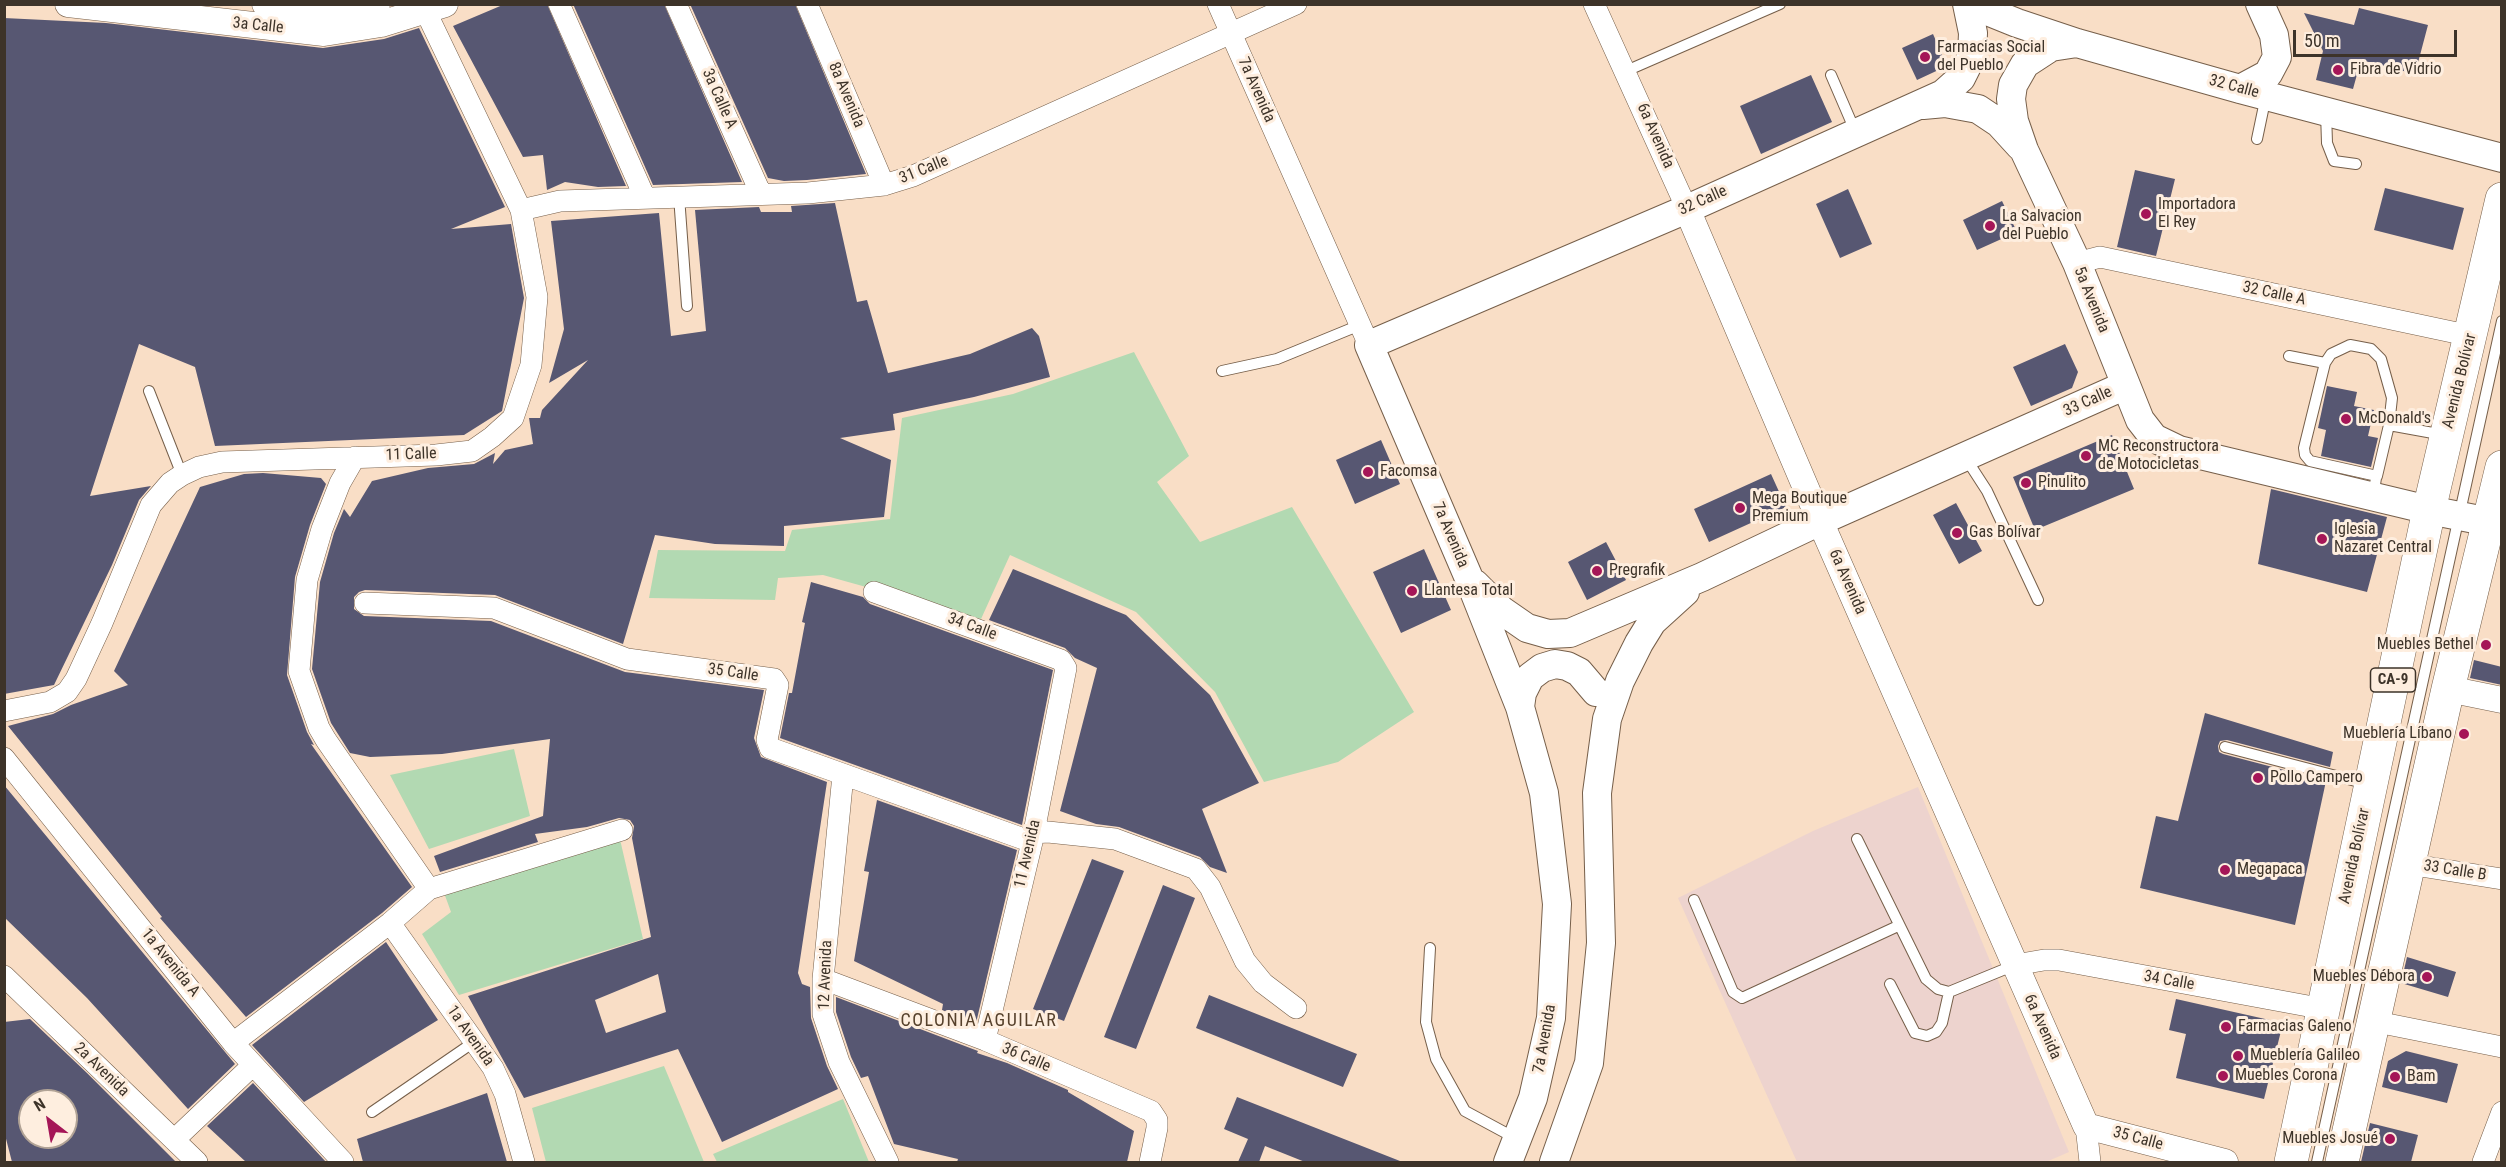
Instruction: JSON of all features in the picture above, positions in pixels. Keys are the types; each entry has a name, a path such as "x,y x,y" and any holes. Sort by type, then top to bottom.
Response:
{"main road":[{"name":"32 Calle","path":"1969,4 2077,43 2253,93 2502,158"},
{"name":"32 Calle","path":"1364,335 1687,209 1953,87 1968,68 1973,46 1969,4"},
{"path":"2253,93 2268,74 2277,57 2274,35 2260,4"},
{"name":"5a Avenida","path":"2077,43 2061,45 2041,52 2025,64 2013,85 2011,99 2014,121 2024,150 2077,263 2126,385"},
{"name":"5a Avenida","path":"1918,105 1945,103 1978,109 1999,123 2024,150"},
{"name":"Avenida Bolívar","path":"2342,1162 2448,689 2470,518 2446,436 2502,199"},
{"name":"7a Avenida","path":"1364,335 1468,576 1520,707 1544,793 1557,904 1551,1018 1533,1098 1512,1151"},
{"name":"33 Calle","path":"1702,577 1820,521 2126,385 2140,420 2154,438 2179,450 2375,486 2470,518"},
{"name":"Avenida Bolívar","path":"2291,1162 2370,784 2470,518 2502,467"},
{"path":"1468,576 1502,610 1520,623 1534,631 1555,634 1579,630 1702,577"},
{"path":"1554,1162 1589,1063 1602,943 1597,793 1591,739 1596,692 1612,662 1628,643 1702,577"},
{"path":"1597,793 1602,750 1611,705 1625,669 1652,622"},
{"path":"1520,707 1522,693 1530,677 1542,668 1555,664 1568,666 1580,672 1596,692"}],"street":[{"path":"265,4 306,11 329,11 377,4"},
{"path":"559,4 645,198"},
{"name":"3a Calle A","path":"676,4 761,194"},
{"name":"8a Avenida","path":"807,4 884,185"},
{"name":"7a Avenida","path":"1218,4 1364,335"},
{"name":"31 Calle","path":"521,210 560,201 808,194 884,185 913,176 1296,4"},
{"name":"6a Avenida","path":"1594,4 1687,209 1820,521 2086,1126 2090,1162"},
{"name":"3a Calle","path":"76,5 250,15 324,33 381,24 436,8"},
{"name":"11 Calle","path":"4,711 50,702 67,692 76,679 102,623 151,505 170,483 182,475 199,467 222,462 436,455 472,451 513,418 531,365 537,297 521,210 436,8"},
{"name":"32 Calle A","path":"2077,263 2100,257 2471,336"},
{"path":"355,458 340,483 322,529 307,580 299,671 319,728 326,740 429,889"},
{"name":"34 Calle","path":"874,592 1061,660 1066,668"},
{"name":"35 Calle","path":"365,603 494,608 627,659 774,679 778,685 767,745 770,748 843,775 1033,838 1048,832 1115,839 1196,869 1210,887 1245,960 1263,983 1296,1008"},
{"name":"11 Avenida","path":"985,1040 1033,838 1066,668"},
{"path":"2448,689 2502,700"},
{"name":"1a Avenida A","path":"4,758 233,1043 343,1162"},
{"name":"12 Avenida","path":"843,775 823,979 823,1014 839,1062 888,1162"},
{"path":"233,1043 390,923 429,889 622,830"},
{"name":"33 Calle B","path":"2408,864 2502,879"},
{"name":"1a Avenida","path":"390,923 493,1068 505,1094 524,1162"},
{"name":"34 Calle","path":"2015,965 2059,960 2324,1009"},
{"name":"2a Avenida","path":"4,976 197,1162"},
{"name":"36 Calle","path":"823,979 985,1040 1151,1111 1157,1120 1150,1162"},
{"path":"4,1003 27,999"},
{"path":"2372,1021 2502,1047"},
{"path":"174,1140 253,1065"},
{"path":"2483,1162 2502,1112"},
{"name":"35 Calle","path":"2086,1126 2225,1162"}],"lane":[{"path":"1626,71 1780,4"},
{"path":"1831,75 1856,133"},
{"path":"2253,93 2257,139"},
{"path":"2326,112 2326,143 2334,160 2356,164"},
{"path":"679,196 687,306"},
{"path":"2317,1162 2470,518 2502,321"},
{"path":"1222,371 1277,359 1364,335"},
{"path":"2361,346 2371,349 2381,359 2392,398 2389,425 2375,486 2310,461 2305,455 2304,448 2325,363 2331,354 2342,348 2361,346"},
{"path":"2289,356 2325,363"},
{"path":"149,391 182,475"},
{"path":"2389,425 2446,436"},
{"path":"1965,457 1987,491 2038,600"},
{"path":"2225,747 2370,784"},
{"path":"1857,839 1926,979 1938,989 1949,992 2015,965"},
{"path":"1694,900 1733,992 1742,998 1898,926"},
{"path":"1430,948 1426,1022 1436,1059 1458,1103 1512,1151"},
{"path":"1890,984 1915,1033 1927,1036 1936,1032 1942,1023 1949,992"},
{"path":"372,1112 474,1042"}],"shaded area":[{"path":"1918,787 2069,1152 2046,1162 1797,1162 1678,898 1813,831"}],"green space":[{"path":"1134,352 1189,456 1157,482 1200,542 1292,507 1414,712 1338,762 1264,782 1215,692 1136,612 1010,555 981,619 823,575 778,578 775,600 649,598 658,550 785,551 792,530 890,519 902,418 1013,394"},
{"path":"514,749 530,816 429,849 390,775"},
{"path":"619,835 643,939 459,995 422,934 451,912 443,890"},
{"path":"664,1066 704,1162 546,1162 532,1108"},
{"path":"843,1099 869,1162 717,1162 713,1154"}],"building":[{"path":"505,4 547,4 626,186 598,187 565,182 547,190 543,155 523,157 453,26"},
{"path":"573,4 664,4 742,182 653,185"},
{"path":"690,4 795,4 866,174 784,181 768,178"},
{"path":"2359,8 2428,25 2415,74 2361,60 2353,89 2316,80 2323,51 2304,13 2354,25"},
{"path":"4,18 106,23 323,48 384,39 419,28 505,207 451,229 511,224 524,298 502,411 464,435 215,446 195,367 139,344 90,496 151,486 139,500 112,565 54,685 4,694"},
{"name":"Farmacias Social del Pueblo","path":"1933,34 1947,66 1917,80 1902,48"},
{"path":"1811,75 1832,122 1761,154 1740,106"},
{"name":"Importadora El Rey","path":"2135,170 2175,179 2156,256 2117,247"},
{"path":"2385,188 2464,208 2453,250 2374,230"},
{"path":"1848,189 1872,244 1840,258 1816,204"},
{"name":"La Salvacion del Pueblo","path":"2002,201 2017,232 1977,250 1963,220"},
{"path":"835,203 857,302 867,300 888,373 970,354 1032,328 1039,336 1050,377 974,397 893,414 895,430 840,438 891,460 884,517 784,526 784,546 715,544 655,535 623,644 495,595 365,590 354,597 354,609 364,616 491,621 625,672 764,690 754,738 761,757 827,782 798,973 802,984 810,987 811,1018 827,1066 838,1089 722,1142 678,1049 524,1098 468,996 651,937 632,838 634,826 630,820 619,818 587,827 535,834 538,842 440,872 434,856 543,816 550,739 442,754 370,757 350,753 331,723 312,669 320,582 334,533 344,509 350,517 372,481 428,468 474,464 495,453 493,464 505,450 533,444 529,418 540,418 542,410 588,360 549,383 564,329 551,221 659,213 671,336 706,331 695,210 759,207 761,212 792,212 791,206","holes":["658,974 666,1012 606,1033 595,1000"]},
{"path":"2065,344 2078,372 2072,388 2031,406 2013,367"},
{"name":"McDonald's","path":"2327,386 2357,392 2354,406 2374,410 2368,436 2378,438 2371,467 2321,456 2326,430 2318,428"},
{"path":"2112,435 2134,489 2035,530 2013,477"},
{"name":"Facomsa","path":"1381,440 1400,484 1355,504 1336,460"},
{"path":"263,473 321,478 326,484 310,525 295,577 287,675 307,732 314,745 311,744 412,887 382,913 246,1017 160,918 162,917 8,726 53,714 71,705 128,685 114,671 200,487 244,474"},
{"name":"Mega Boutique Premium","path":"1771,474 1786,507 1709,542 1694,509"},
{"name":"Iglesia Nazaret Central","path":"2271,489 2387,517 2367,592 2258,564"},
{"name":"Gas Bolívar","path":"1956,503 1982,551 1959,564 1933,515"},
{"name":"Pregrafik","path":"1606,542 1626,580 1587,600 1568,562"},
{"name":"Llantesa Total","path":"1424,549 1451,610 1401,633 1373,572"},
{"path":"1013,569 1126,615 1210,695 1259,783 1202,809 1227,873 1210,867 1200,857 1119,827 1096,824 1060,811 1097,668 1075,658 1065,648 989,620"},
{"path":"811,582 863,597 870,604 1053,670 1022,825 780,738 789,693 792,693 805,623 802,622"},
{"path":"2474,660 2502,667 2502,685 2470,678"},
{"path":"2205,713 2333,752 2330,767 2227,740 2220,741 2218,746 2219,752 2223,754 2326,781 2295,925 2140,888 2156,816 2178,821"},
{"path":"4,785 235,1064 188,1109 87,998 4,917"},
{"path":"877,800 1017,850 976,1023 942,1010 943,1004 854,961 869,872 864,871"},
{"path":"1092,859 1124,871 1064,1021 1033,1009"},
{"path":"1163,885 1195,898 1136,1049 1104,1037"},
{"path":"386,942 438,1020 304,1102 252,1045"},
{"name":"Muebles Débora","path":"2407,957 2456,972 2448,997 2401,983"},
{"path":"1209,995 1357,1054 1343,1087 1196,1028"},
{"path":"836,997 978,1051 977,1053 1007,1063 1068,1090 1134,1131 1127,1162 957,1162 958,1159 894,1144 868,1076 861,1078 851,1057 836,1012"},
{"path":"2176,999 2283,1023 2264,1099 2176,1078 2186,1034 2169,1030"},
{"path":"30,1019 176,1162 12,1162 4,1131 4,1022"},
{"path":"2406,1051 2458,1064 2447,1103 2382,1087 2388,1061"},
{"path":"253,1083 326,1162 246,1162 207,1126"},
{"path":"487,1093 507,1162 363,1162 357,1139"},
{"path":"1237,1097 1400,1162 1305,1162 1265,1146 1259,1162 1238,1162 1248,1139 1224,1129"},
{"name":"Muebles Josué","path":"2370,1123 2418,1135 2411,1162 2361,1162"}],"place":[{"name":"Farmacias Social del Pueblo","path":"1925,57"},
{"name":"Fibra de Vidrio","path":"2338,70"},
{"name":"Importadora El Rey","path":"2146,214"},
{"name":"La Salvacion del Pueblo","path":"1990,226"},
{"name":"McDonald's","path":"2346,419"},
{"name":"MC Reconstructora de Motocicletas","path":"2086,456"},
{"name":"Facomsa","path":"1368,472"},
{"name":"Pinulito","path":"2026,483"},
{"name":"Mega Boutique Premium","path":"1740,508"},
{"name":"Gas Bolívar","path":"1957,533"},
{"name":"Iglesia Nazaret Central","path":"2322,539"},
{"name":"Pregrafik","path":"1597,571"},
{"name":"Llantesa Total","path":"1412,591"},
{"name":"Muebles Bethel","path":"2486,645"},
{"name":"Mueblería Líbano","path":"2464,734"},
{"name":"Pollo Campero","path":"2258,778"},
{"name":"Megapaca","path":"2225,870"},
{"name":"Muebles Débora","path":"2427,977"},
{"name":"Farmacias Galeno","path":"2226,1027"},
{"name":"Mueblería Galileo","path":"2238,1056"},
{"name":"Muebles Corona","path":"2223,1076"},
{"name":"Bam","path":"2395,1077"},
{"name":"Muebles Josué","path":"2390,1139"}],"district":[{"name":"COLONIA AGUILAR","path":"979,1021"}]}
